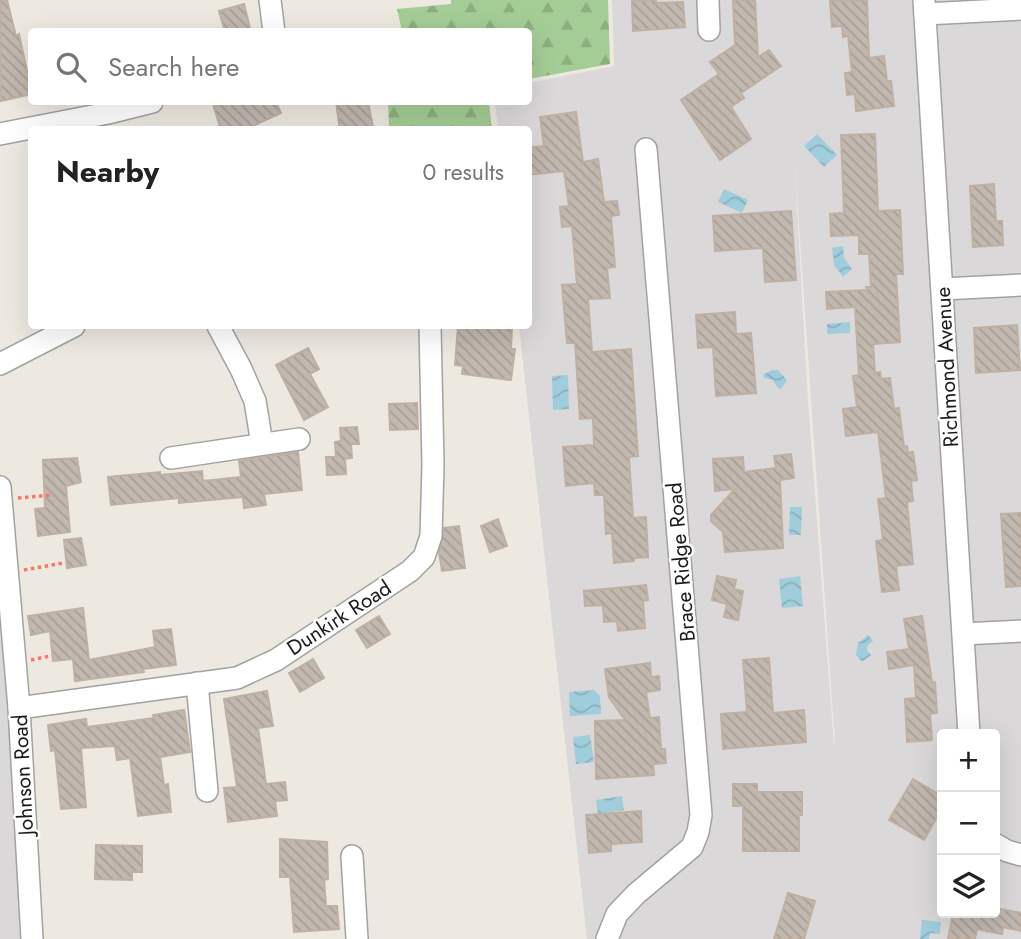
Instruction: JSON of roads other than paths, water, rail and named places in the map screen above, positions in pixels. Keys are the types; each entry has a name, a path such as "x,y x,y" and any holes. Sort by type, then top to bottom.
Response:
{"street":[{"path":"270,0 274,28"},
{"path":"708,0 709,30"},
{"path":"925,7 1021,9"},
{"name":"Richmond Avenue","path":"925,7 969,729"},
{"path":"41,126 140,105"},
{"path":"0,134 28,129"},
{"name":"Brace Ridge Road","path":"607,939 617,914 692,846 701,815 646,149"},
{"path":"942,289 1021,285"},
{"path":"0,363 68,329"},
{"path":"220,329 256,401 262,444"},
{"name":"Dunkirk Road","path":"19,708 236,678 276,660 410,571 424,557 431,536 433,466 430,329"},
{"path":"171,458 299,439"},
{"name":"Johnson Road","path":"1,506 19,708 32,939"},
{"path":"963,634 1021,631"},
{"path":"197,683 207,792"},
{"path":"1000,847 1021,855"},
{"path":"352,856 357,939"}],"water":[{"path":"817,134 837,155 824,167 804,146"},
{"path":"724,189 748,200 742,213 718,202"},
{"path":"843,246 844,258 852,269 843,277 834,265 832,248"},
{"path":"850,322 850,333 827,334 827,324"},
{"path":"778,370 787,380 781,389 773,380 764,378 763,375"},
{"path":"568,375 569,409 553,410 552,376"},
{"path":"790,507 802,507 801,535 789,535"},
{"path":"800,576 803,606 782,608 779,579"},
{"path":"868,635 873,641 867,646 871,655 862,662 856,655 858,643"},
{"path":"594,690 600,696 601,714 570,716 569,692"},
{"path":"590,735 594,762 576,764 573,737"},
{"path":"622,796 624,810 598,814 596,800"},
{"path":"922,920 941,922 940,934 930,933 929,939 920,939"}]}
